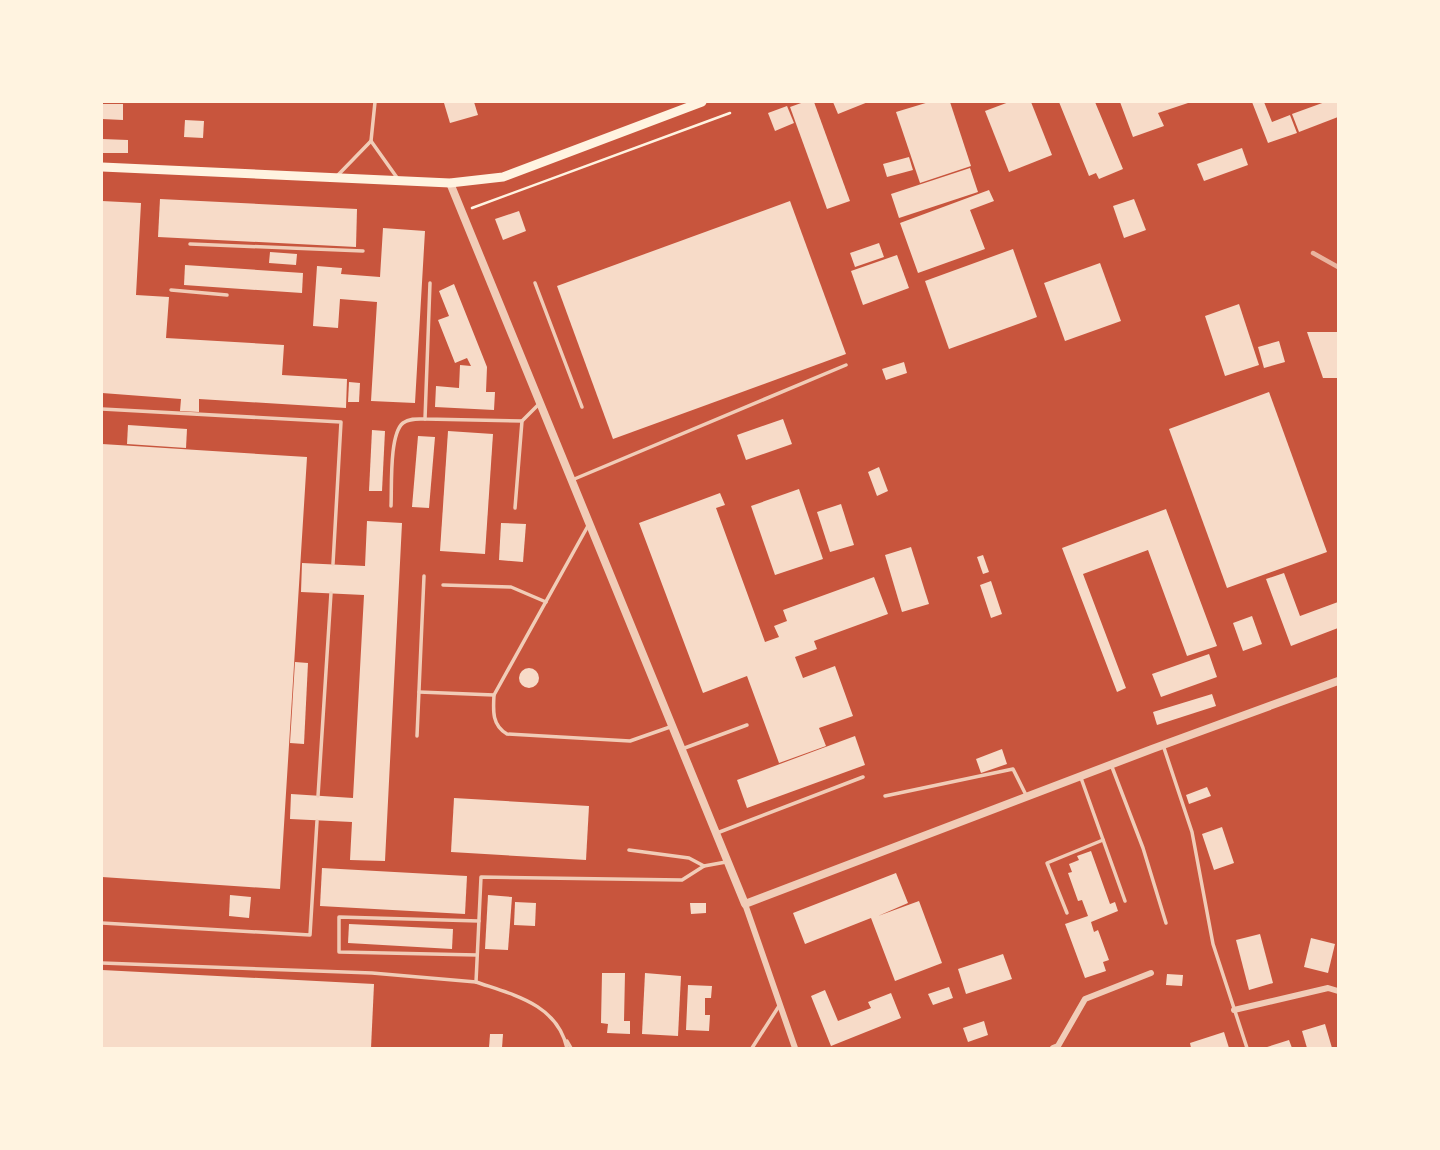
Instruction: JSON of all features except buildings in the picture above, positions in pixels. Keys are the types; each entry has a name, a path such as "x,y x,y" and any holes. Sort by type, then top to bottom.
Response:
{"main road":[{"path":"102,166 450,183 503,177 702,102"}],"street":[{"path":"450,183 717,833 745,904 795,1048"},
{"path":"745,904 1339,681"},
{"path":"1054,1048 1058,1046 1085,999 1152,973"},
{"path":"1234,1010 1328,988 1339,991"}],"lane":[{"path":"335,178 371,141 375,102"},
{"path":"371,141 398,179"},
{"path":"190,244 363,251"},
{"path":"425,419 430,283"},
{"path":"535,283 582,407"},
{"path":"171,290 227,295"},
{"path":"572,480 846,365"},
{"path":"515,508 522,421 540,402"},
{"path":"102,409 341,422 333,565"},
{"path":"391,506 395,434 402,424 412,419 522,421"},
{"path":"590,522 494,695 495,722 499,729 507,734 630,741 673,726"},
{"path":"418,736 424,576"},
{"path":"443,585 511,587 546,602"},
{"path":"318,796 331,593"},
{"path":"419,692 494,695"},
{"path":"682,748 747,725"},
{"path":"1163,745 1192,832 1213,944 1247,1048"},
{"path":"1111,765 1143,848 1166,923"},
{"path":"885,796 1013,769 1027,797"},
{"path":"1080,776 1125,901"},
{"path":"717,833 863,777"},
{"path":"102,923 310,935 317,821"},
{"path":"1067,913 1047,863 1103,841"},
{"path":"629,850 689,858 704,866"},
{"path":"476,982 481,877 682,880 704,866 728,862"},
{"path":"477,955 339,952 339,917 479,921"},
{"path":"102,963 372,973 476,982 524,999 552,1017 564,1032 569,1048"},
{"path":"752,1048 780,1004"}],"path":[{"path":"462,211 496,201 730,113"}],"railway":[{"path":"1313,253 1338,267"}]}
